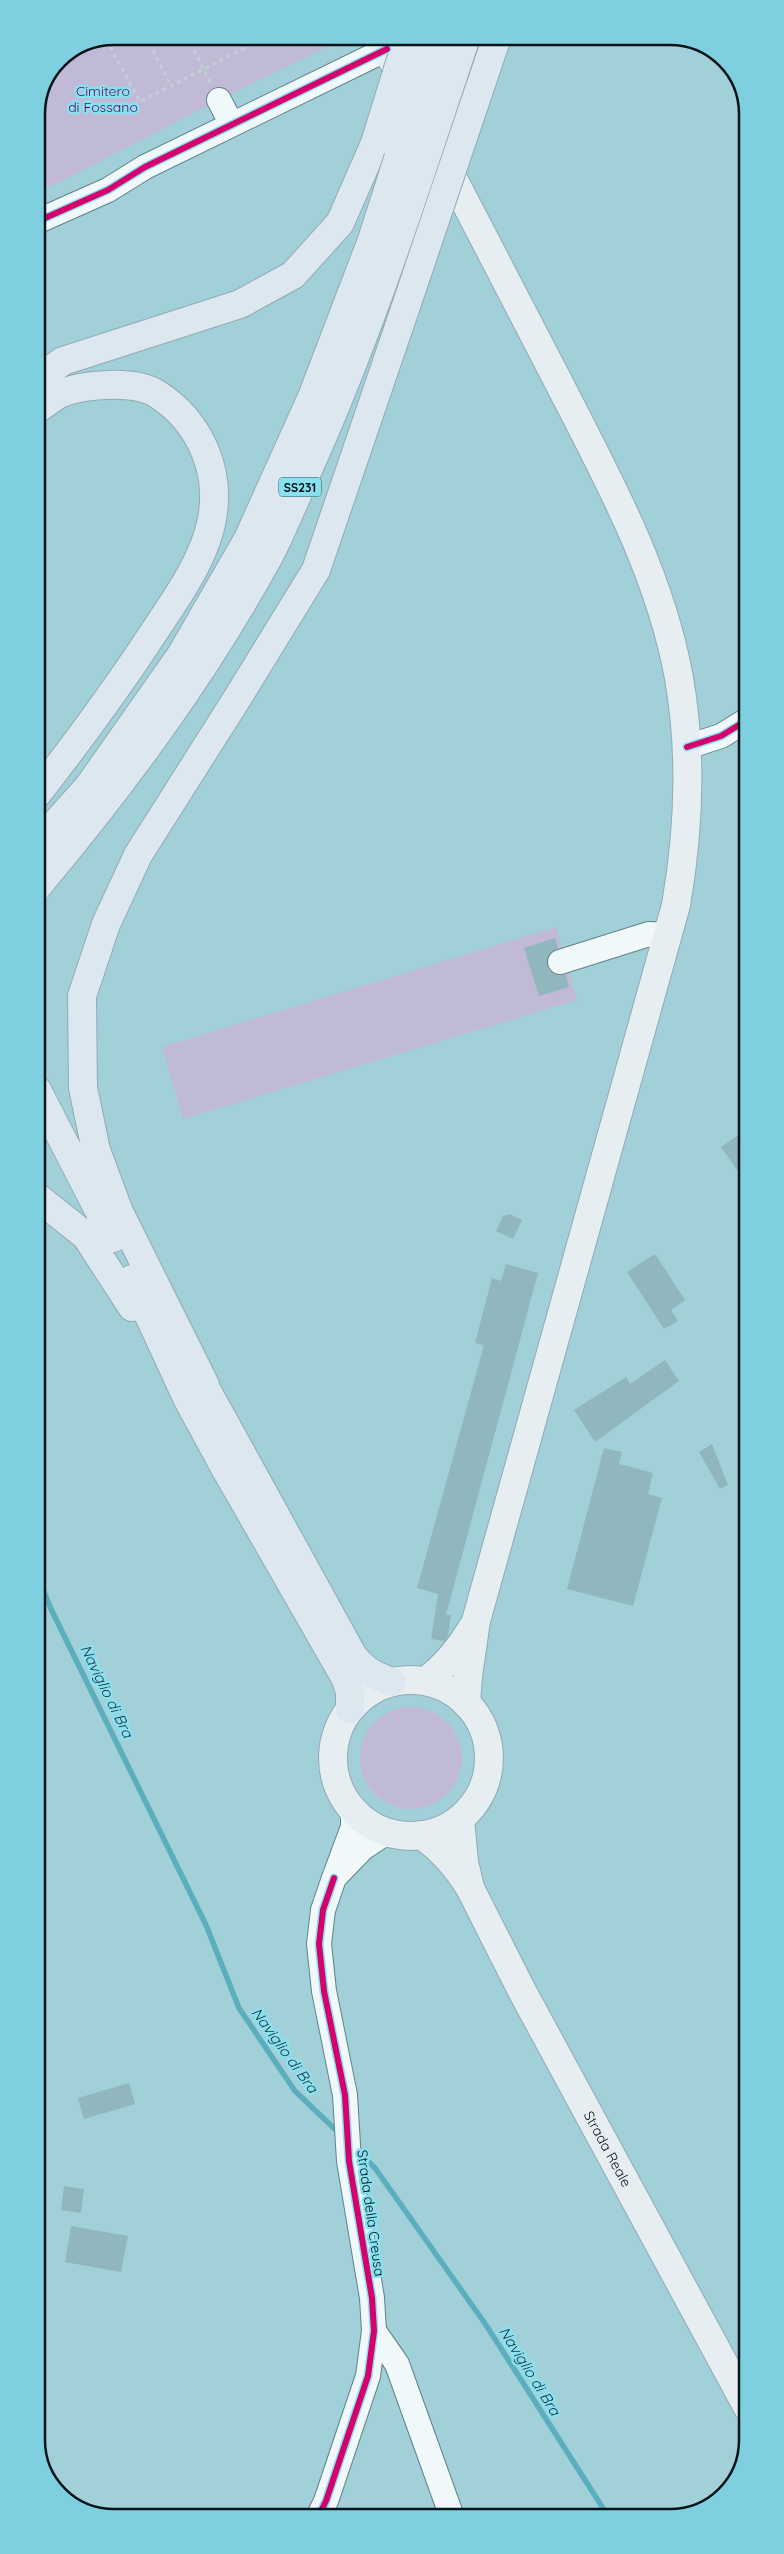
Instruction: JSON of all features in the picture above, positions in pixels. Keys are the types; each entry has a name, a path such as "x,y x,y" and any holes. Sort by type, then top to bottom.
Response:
{"highway":[{"path":"45,374 63,361 240,304 293,274 340,222 375,143 391,45"},
{"name":"SS231","path":"45,835 88,786 182,655 248,539 312,396 372,240 434,45"},
{"name":"SS231","path":"45,877 100,812 165,726 270,554 332,417 379,297 463,45"},
{"path":"350,1709 350,1693 346,1679 335,1656 225,1468 196,1391 120,1212 96,1150 83,1088 82,996 106,924 138,855 316,570 494,45"},
{"path":"45,404 61,394 100,384 148,388 172,404 200,438 213,471 216,498 208,537 191,574 111,698 45,784"},
{"path":"45,1106 196,1391 353,1656 362,1668 374,1676 392,1682"},
{"path":"45,1203 86,1236 196,1391"}],"main road":[{"path":"394,45 644,556 664,618 679,678 687,747 687,815 683,864 669,935 476,1621 466,1703"},
{"path":"426,1681 443,1668 460,1648 476,1621"},
{"path":"426,1681 450,1690 466,1703 481,1724 488,1746 488,1770 481,1792 460,1819 437,1832 406,1836 387,1832 366,1822 353,1810 337,1783 333,1760 336,1738 350,1709 360,1698 380,1686 392,1682 426,1681"},
{"name":"Strada Reale","path":"460,1819 464,1862 470,1888"},
{"name":"Strada Reale","path":"422,1835 452,1860 470,1888 522,1991 739,2391"}],"street":[{"path":"45,218 108,190 145,167 384,45"},
{"path":"219,100 231,123"},
{"path":"687,747 721,736 739,725"},
{"path":"560,962 649,934 669,935"},
{"name":"Strada della Creusa","path":"322,2509 368,2376 374,2331 372,2298 349,2161 345,2095 324,1991 319,1944 323,1910 353,1827 353,1810"},
{"name":"Strada della Creusa","path":"334,1878 363,1848 387,1832"},
{"path":"374,2331 397,2364 449,2509"}],"path":[{"path":"109,45 140,101"},
{"path":"150,45 171,86"},
{"path":"192,45 219,100"},
{"path":"238,45 240,50"},
{"path":"120,112 250,45"}],"green space":[{"name":"Cimitero di Fossano","path":"114,45 331,45 45,189 45,114 50,88 65,65 88,50"},
{"path":"556,927 577,1000 183,1119 162,1047"},
{"path":"401,1707 421,1707 440,1715 454,1729 462,1748 459,1778 454,1787 440,1801 421,1809 401,1809 382,1801 368,1787 360,1768 360,1748 368,1729 382,1715"}],"building":[{"path":"555,938 558,948 550,953 547,966 550,972 557,975 566,975 569,987 539,996 524,948"},
{"path":"739,1135 739,1173 721,1147"},
{"path":"510,1214 522,1220 513,1239 496,1231 503,1216"},
{"path":"655,1254 685,1300 671,1310 678,1321 664,1329 627,1272"},
{"path":"506,1264 538,1273 446,1615 451,1615 448,1636 445,1641 431,1639 438,1594 417,1588 484,1345 475,1343 492,1278 501,1281"},
{"path":"665,1360 679,1381 595,1442 574,1410 626,1377 630,1384"},
{"path":"712,1444 728,1485 720,1489 699,1452"},
{"path":"604,1448 622,1452 619,1464 653,1473 648,1494 662,1498 633,1606 567,1589"},
{"path":"129,2083 135,2104 84,2119 78,2098"},
{"path":"64,2186 84,2189 81,2213 61,2210"},
{"path":"71,2226 128,2236 121,2272 65,2262"}],"waterway":[{"name":"Naviglio di Bra","path":"45,1594 206,1925 239,2008 295,2091 340,2134"},
{"name":"Naviglio di Bra","path":"356,2149 375,2168 486,2325 604,2509"}],"cycle path":[{"path":"45,218 108,190 145,167 387,49"},
{"path":"687,747 721,736 739,725"},
{"path":"322,2509 368,2376 374,2331 372,2298 349,2161 345,2095 324,1991 319,1944 323,1910 334,1878"}]}
